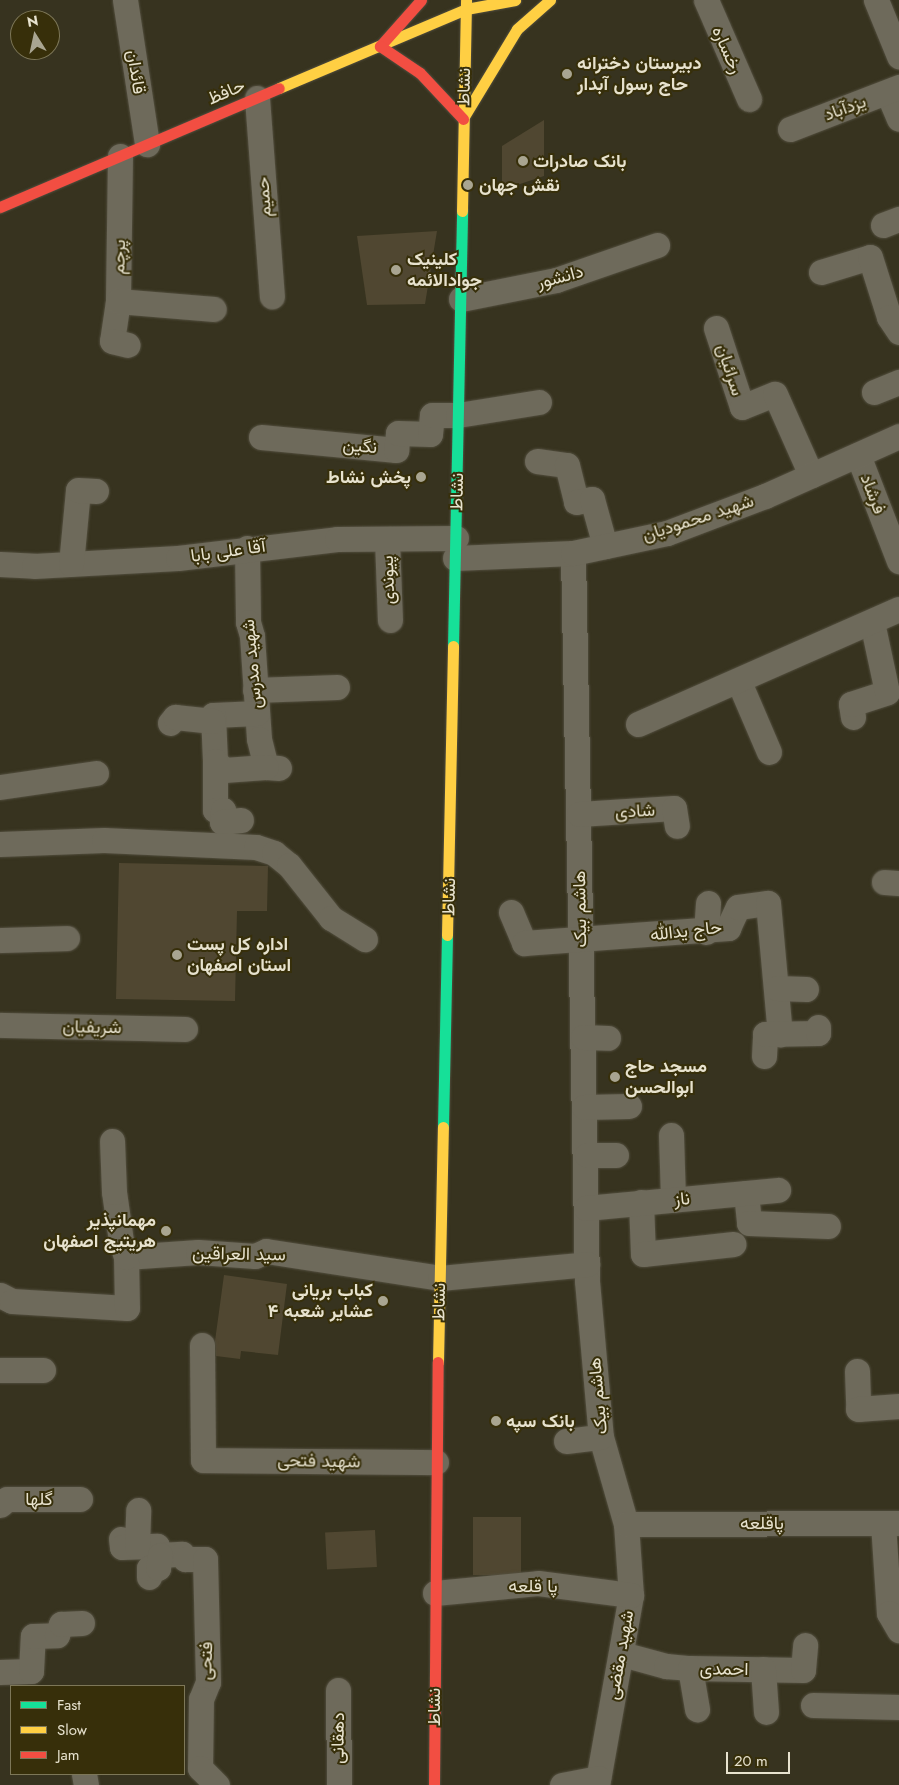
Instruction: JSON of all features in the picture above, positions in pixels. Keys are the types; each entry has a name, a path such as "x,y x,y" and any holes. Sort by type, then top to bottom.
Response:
{"main road":[{"path":"421,0 380,46 420,73 463,119 517,29 550,0"},
{"path":"466,4 478,0"},
{"path":"466,4 515,0"},
{"name":"حافظ","path":"0,207 380,46 466,4"},
{"name":"نشاط","path":"434,1785 436,1462 466,4"}],"street":[{"name":"قائدان","path":"125,0 147,144"},
{"name":"رخساره","path":"706,0 749,99"},
{"path":"876,0 899,56"},
{"path":"894,90 899,119"},
{"name":"یزدآباد","path":"790,129 894,90"},
{"name":"حمیم","path":"257,98 272,296"},
{"name":"پرچم","path":"120,156 118,301 112,342 128,345"},
{"name":"دانشور","path":"460,299 556,280 657,245"},
{"path":"821,272 870,257 892,301 889,317 899,332"},
{"path":"118,301 214,309"},
{"name":"سرائیان","path":"716,328 742,407 775,394 811,475"},
{"path":"874,392 899,382"},
{"path":"458,415 539,402"},
{"name":"نگین","path":"261,437 396,450 398,433 430,434 432,415 458,415"},
{"name":"شهید محمودیان","path":"456,548 573,553 667,532 811,475 899,436"},
{"name":"فرشاد","path":"858,454 897,548"},
{"path":"537,460 567,465 576,502 592,499 605,546"},
{"path":"71,564 78,490 96,491"},
{"name":"آقا علی بابا","path":"0,564 71,564 178,558 247,548 337,539 386,539 456,548"},
{"name":"پیوندی","path":"386,539 390,620"},
{"name":"شهید مدرس","path":"209,766 224,770 272,767 256,702 252,636 248,622 247,548"},
{"name":"هاشم بیک","path":"573,553 584,1107 587,1155 586,1264 600,1436 626,1524"},
{"path":"638,724 739,682 899,610"},
{"path":"853,717 851,704 887,692 872,622"},
{"path":"739,682 769,752"},
{"path":"241,820 222,822 223,810 215,810 209,766 214,714 256,702 337,687"},
{"path":"170,723 175,717 213,722"},
{"path":"0,788 96,773"},
{"name":"شادی","path":"579,814 674,808 677,826"},
{"path":"0,844 104,840 256,848 274,853 289,865 331,918 365,940"},
{"path":"706,932 708,903"},
{"name":"حاج یدالله","path":"511,912 524,943 706,932 728,928 738,907 768,903 780,1034"},
{"path":"0,940 67,938"},
{"path":"777,988 806,988"},
{"name":"شریفیان","path":"0,1025 185,1029"},
{"path":"764,1056 765,1034 818,1033 818,1027"},
{"path":"583,1036 608,1038"},
{"path":"584,1107 629,1106"},
{"path":"671,1136 673,1200"},
{"path":"0,1295 12,1301 128,1308 126,1257 120,1241 114,1192 112,1141"},
{"path":"587,1155 616,1155"},
{"name":"ناز","path":"586,1208 778,1190"},
{"path":"746,1193 749,1223 828,1226"},
{"path":"641,1202 643,1254 733,1244"},
{"name":"سید العراقین","path":"126,1257 198,1252 255,1256 266,1251 440,1278"},
{"path":"440,1278 586,1264"},
{"name":"شهید فتحی","path":"202,1345 203,1460 436,1462"},
{"path":"0,1370 43,1370"},
{"path":"857,1370 858,1409 899,1406"},
{"path":"566,1441 600,1436"},
{"name":"گلها","path":"0,1505 7,1499 80,1499"},
{"path":"138,1510 139,1547 158,1568 149,1568 150,1577"},
{"path":"891,1523 890,1613 899,1630"},
{"name":"پاقلعه","path":"626,1524 891,1523"},
{"name":"شهید مقضی","path":"597,1781 622,1654 631,1595 626,1524"},
{"name":"فتحی","path":"139,1547 182,1554 185,1559 205,1559 208,1682 192,1723 200,1768 217,1785"},
{"name":"پا قلعه","path":"435,1593 538,1583 631,1595"},
{"path":"0,1672 31,1671 33,1636 57,1635 61,1624 82,1622"},
{"name":"احمدی","path":"622,1654 666,1666 803,1670 805,1645"},
{"path":"690,1668 697,1708"},
{"path":"763,1669 766,1712"},
{"name":"دهقانی","path":"338,1690 339,1785"},
{"path":"813,1705 899,1707"},
{"path":"562,1785 597,1781"}],"building":[{"name":"بانک صادرات","path":"544,120 544,176 502,190 502,146"},
{"name":"کلینیک جوادالائمه","path":"437,231 425,304 367,305 357,236"},
{"name":"اداره کل پست استان اصفهان","path":"119,863 268,866 267,911 237,911 235,1001 116,999"},
{"path":"224,1275 287,1284 278,1355 241,1351 240,1359 216,1356 215,1341"},
{"path":"473,1517 521,1517 521,1575 473,1575"},
{"path":"375,1530 377,1567 327,1570 325,1533"}],"traffic: fast":[{"path":"453,646 462,211"},
{"path":"443,1127 447,935"}],"traffic: slow":[{"path":"462,211 466,0"},
{"path":"279,88 466,9 515,0"},
{"path":"465,115 517,29 550,0"},
{"path":"447,935 453,646"},
{"path":"438,1362 443,1127"}],"traffic: jam":[{"path":"421,0 380,46 420,73 463,119"},
{"path":"0,207 279,88"},
{"path":"434,1785 438,1362"}],"place":[{"name":"دبیرستان دخترانه حاج رسول آبدار","path":"567,74"},
{"name":"بانک صادرات","path":"523,161"},
{"name":"نقش جهان","path":"468,185"},
{"name":"کلینیک جوادالائمه","path":"396,270"},
{"name":"پخش نشاط","path":"421,477"},
{"name":"اداره کل پست استان اصفهان","path":"177,955"},
{"name":"مسجد حاج ابوالحسن","path":"615,1077"},
{"name":"مهمانپذیر هریتیج اصفهان","path":"166,1231"},
{"name":"کباب بریانی عشایر شعبه ۴","path":"383,1301"},
{"name":"بانک سپه","path":"496,1421"}]}
